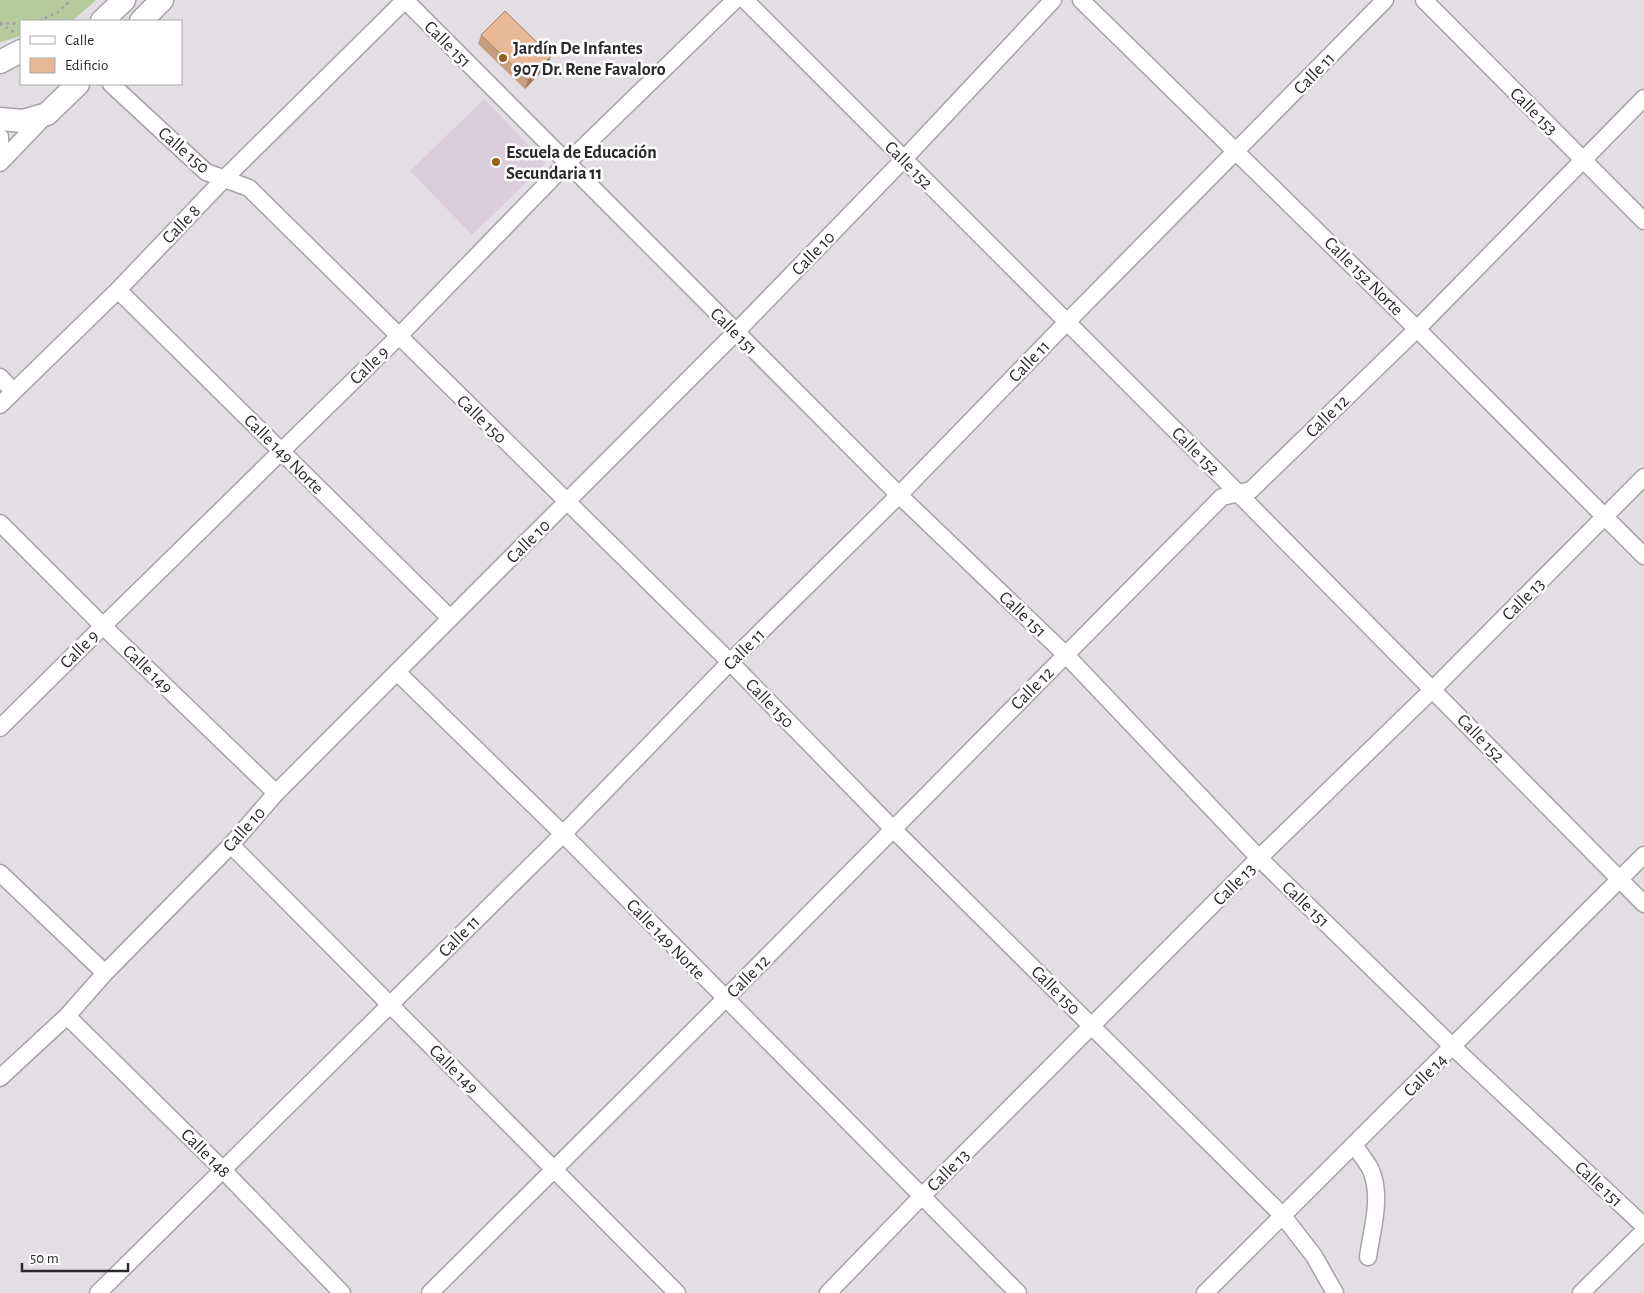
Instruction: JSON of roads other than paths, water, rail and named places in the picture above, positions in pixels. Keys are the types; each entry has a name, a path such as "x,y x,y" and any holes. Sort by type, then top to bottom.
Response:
{"main road":[{"path":"103,20 124,0"},
{"path":"142,20 162,0"},
{"path":"0,62 20,52"},
{"path":"0,119 23,121 48,114 76,85"}],"street":[{"name":"Calle 151","path":"405,0 899,495 1065,654 1259,858 1453,1047 1644,1226"},
{"name":"Calle 8","path":"0,405 118,290 224,179 405,0"},
{"name":"Calle 9","path":"0,728 398,337 567,163 735,0"},
{"name":"Calle 152","path":"745,0 1644,904"},
{"name":"Calle 10","path":"0,1078 67,1016 105,973 230,846 276,793 736,332 904,160 1053,0"},
{"name":"Calle 152 Norte","path":"1082,0 1417,329 1644,556"},
{"name":"Calle 11","path":"98,1293 563,834 730,662 899,495 1385,0"},
{"name":"Calle 153","path":"1424,0 1644,221"},
{"name":"Calle 150","path":"112,85 206,172 249,188 398,337 730,662 893,829 1282,1216 1314,1256 1335,1293"},
{"name":"Calle 12","path":"430,1293 725,999 1222,496 1251,490 1417,329 1644,98"},
{"path":"1,162 48,114"},
{"path":"0,137 1,162"},
{"name":"Calle 149 Norte","path":"118,290 450,618"},
{"path":"0,377 13,391"},
{"name":"Calle 13","path":"828,1293 1259,858 1433,690 1644,478"},
{"name":"Calle 149","path":"0,523 102,626 276,793"},
{"name":"Calle 149 Norte","path":"397,672 563,834 1018,1293"},
{"name":"Calle 149","path":"230,846 677,1293"},
{"name":"Calle 14","path":"1205,1293 1644,855"},
{"path":"0,873 105,973"},
{"name":"Calle 148","path":"67,1016 222,1169 342,1293"},
{"path":"1354,1145 1370,1168 1375,1183 1377,1202 1368,1257"},
{"path":"1581,1293 1644,1231"}],"place":[{"name":"Jardín De Infantes 907 Dr. Rene Favaloro","path":"503,58"},
{"name":"Escuela de Educación Secundaria 11","path":"496,162"}]}
